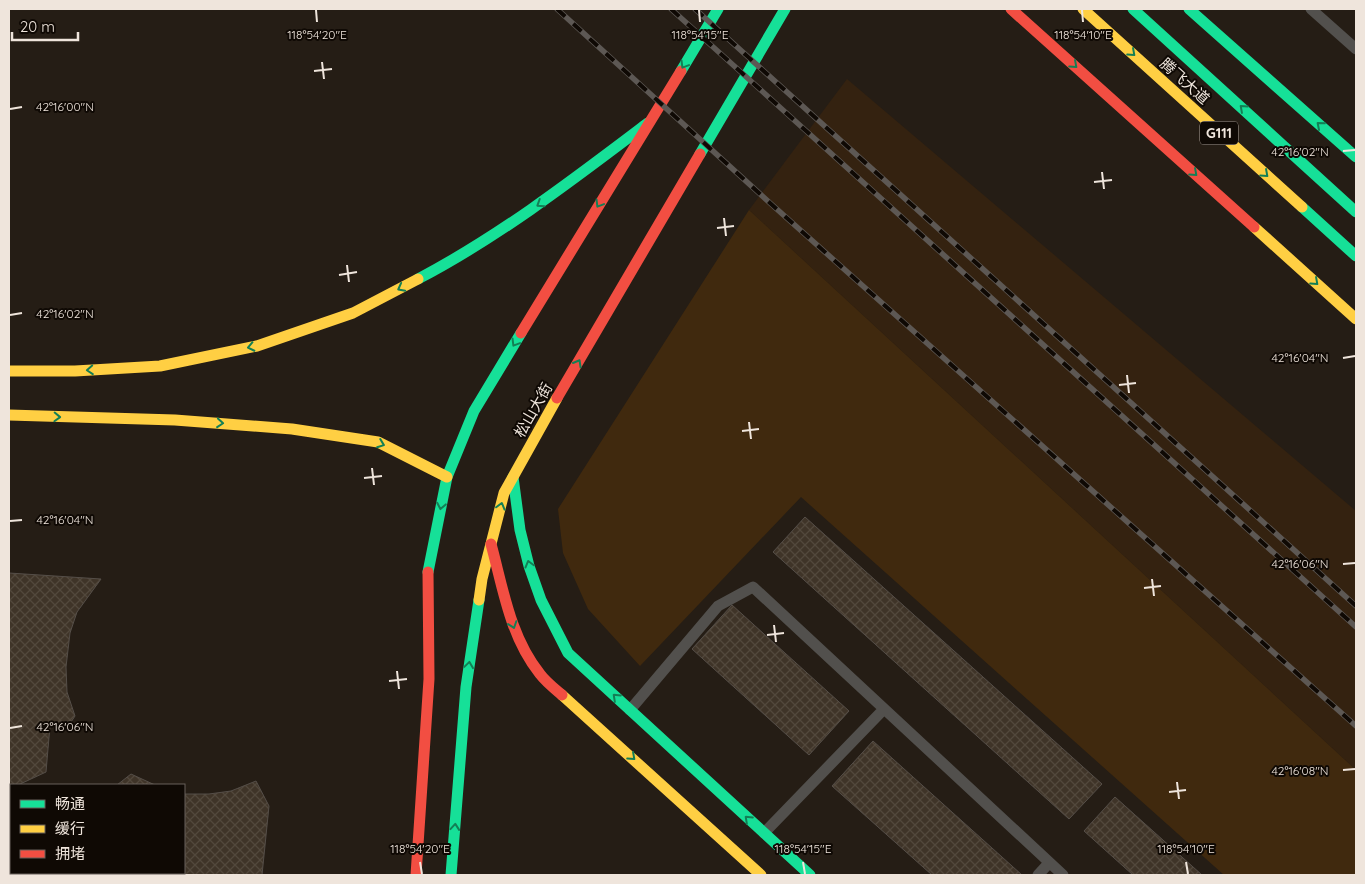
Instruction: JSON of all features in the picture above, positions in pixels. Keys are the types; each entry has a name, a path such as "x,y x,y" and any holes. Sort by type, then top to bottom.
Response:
{"main road":[{"path":"416,875 429,679 428,570 447,477 474,410 718,9"},
{"name":"松山大街","path":"451,875 466,688 482,579 504,493 535,435 785,9"},
{"path":"1011,9 1356,319"},
{"name":"腾飞大道","path":"1083,9 1356,256"},
{"name":"腾飞大道","path":"1133,9 1356,212"},
{"path":"1188,9 1356,157"},
{"path":"9,371 74,371 160,366 257,346 353,313 463,254 551,197 649,122"},
{"path":"9,415 175,420 292,429 378,442 447,477"},
{"path":"513,477 515,501 533,581 547,615 568,653 810,875"},
{"path":"491,544 511,619 520,642 540,675 761,875"}],"lane":[{"path":"1311,9 1356,48"},
{"path":"630,710 718,606 753,586 1063,875"},
{"path":"764,833 884,709"},
{"path":"1038,875 1049,862"}],"shaded area":[{"path":"847,79 1356,511 1356,770 749,210"},
{"path":"749,210 1356,770 1356,875 1224,875 801,497 640,666 588,609 563,553 558,509"}],"building":[{"path":"805,517 1102,784 1069,819 773,552"},
{"path":"9,573 101,579 77,612 70,633 66,667 67,692 75,716 69,725 50,726 46,772 20,784 10,784 9,790"},
{"path":"732,605 849,711 809,755 692,649"},
{"path":"873,741 1022,875 932,875 832,786"},
{"path":"131,774 153,784 118,784"},
{"path":"256,781 269,806 262,875 12,875 185,874 185,794 209,794 231,791"},
{"path":"1115,797 1202,875 1133,875 1084,831"}],"railway":[{"path":"557,9 770,203 1356,726"},
{"path":"671,9 1356,627"},
{"path":"695,9 1356,606"}],"traffic: fast":[{"path":"681,71 718,9"},
{"path":"700,154 785,9"},
{"path":"1133,9 1356,212"},
{"path":"1189,9 1356,157"},
{"path":"418,279 507,226 648,123"},
{"path":"1302,207 1356,256"},
{"path":"428,572 447,477 474,411 521,333"},
{"path":"513,477 520,530 529,566 541,600 568,653 810,875"},
{"path":"451,875 466,687 479,600"}],"traffic: slow":[{"path":"1083,9 1302,207"},
{"path":"1254,227 1356,319"},
{"path":"9,371 75,371 160,366 257,346 353,313 418,279"},
{"path":"479,600 482,579 504,493 557,398"},
{"path":"9,415 175,420 292,429 378,442 447,477"},
{"path":"562,695 761,875"}],"traffic: jam":[{"path":"1011,9 1254,227"},
{"path":"521,333 681,71"},
{"path":"557,398 700,154"},
{"path":"491,544 509,612 521,644 540,674 562,695"},
{"path":"416,875 429,679 428,572"}]}
